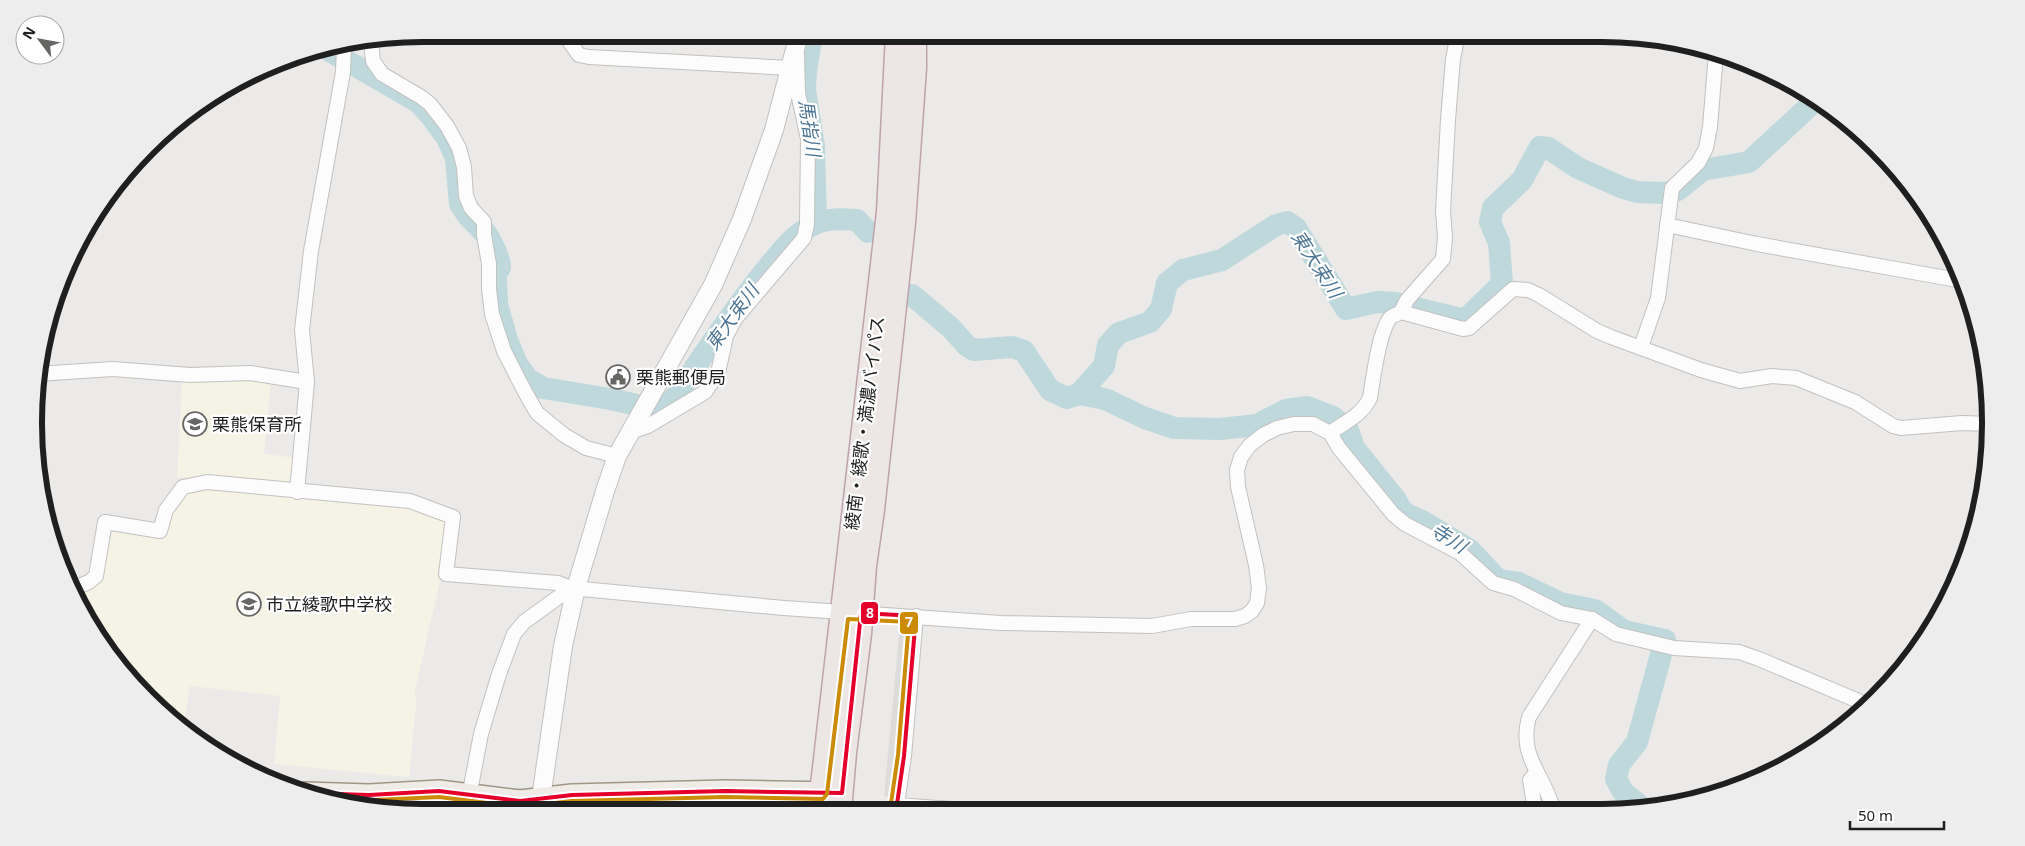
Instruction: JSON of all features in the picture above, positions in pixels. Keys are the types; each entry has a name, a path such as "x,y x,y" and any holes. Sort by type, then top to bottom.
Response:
{"highway":[{"name":"綾南・綾歌・満濃バイパス","path":"831,802 852,612 888,212 897,42"},
{"name":"綾南・綾歌・満濃バイパス","path":"852,612 865,566 873,510 905,214 915,74 915,42"}],"main road":[{"path":"340,794 369,795 440,791 467,803 520,801 535,804"},
{"path":"543,804 572,795 725,791 831,802"}],"street":[{"path":"570,42 579,55 589,57 790,68"},
{"path":"540,804 573,588 602,499 617,456 713,285 739,228 766,153 797,42"},
{"path":"630,432 648,426 705,392 718,373 726,336 735,319 806,229 808,139 798,93 798,42"},
{"path":"79,586 89,582 96,576 105,522 160,531 166,510 182,487 207,482 297,492 410,501 453,516 446,574 558,583 573,588 708,602 1001,623 1152,626 1190,618 1235,618 1245,616 1252,611 1257,602 1258,588 1256,565 1238,487 1237,470 1241,457 1250,445 1263,435 1277,428 1294,424 1338,427 1361,413 1370,398 1386,323 1404,307 1443,259 1445,237 1443,212 1448,120 1453,59 1456,42"},
{"path":"371,46 373,60 382,74 422,97 430,104 447,126 459,148 464,167 466,196 471,208 484,222 490,264 489,289 492,314 504,351 537,413 581,446 617,456"},
{"path":"297,492 307,382 302,330 310,250 343,72 343,55"},
{"path":"1642,347 1658,298 1672,192 1698,163 1706,148 1710,127 1715,60"},
{"path":"1667,225 1955,280"},
{"path":"1404,307 1463,329 1469,328 1508,291 1512,289 1528,290 1596,330 1701,370 1740,381 1772,376 1796,378 1855,402 1893,426 1901,428 1962,423 1982,424"},
{"path":"46,375 106,369 190,375 250,373 307,382"},
{"path":"1338,427 1340,448 1393,514 1405,524 1460,553 1493,583 1514,589 1561,613 1592,619 1616,634 1664,646 1739,652 1861,702"},
{"path":"467,803 480,734 498,674 514,634 524,622 573,588"},
{"path":"898,804 904,756 916,616"},
{"path":"1551,804 1529,756 1526,745 1526,728 1529,717 1592,619"},
{"path":"1534,804 1530,780 1536,773"}],"shaded area":[{"path":"246,380 271,383 264,454 297,458 294,487 177,477 182,381"},
{"path":"207,486 411,505 450,519 440,581 415,690 416,704 409,777 274,764 280,696 190,686 185,720 154,692 121,655 93,613 82,590 88,587 106,533 115,527 163,535 170,511 183,493"},
{"path":"900,626 910,627 893,797 884,796"}],"waterway":[{"name":"馬指川","path":"811,42 805,90 814,146 816,223"},
{"name":"東大束川","path":"334,53 418,102 447,138 456,158 460,204 468,216 489,238 495,253 497,304 507,340 517,364 528,379 543,388 610,399 660,410 674,399 741,302 787,244 807,228 830,220 857,220 868,232"},
{"name":"東大束川","path":"912,295 951,328 967,346 974,350 1012,347 1024,351 1050,390 1067,398 1079,394 1104,366 1108,345 1119,333 1150,322 1161,309 1167,283 1183,270 1222,260 1276,225 1287,222 1296,228 1346,309 1377,302 1395,303 1465,320 1502,284 1499,243 1490,222 1493,208 1522,180 1540,147 1548,148 1578,168 1623,188 1637,192 1665,193 1678,190 1703,170 1749,162 1810,105"},
{"path":"488,221 506,253 509,267 507,274 496,281"},
{"name":"寺川","path":"1079,394 1105,399 1145,418 1174,428 1220,429 1257,425 1286,410 1307,407 1333,417 1348,430 1354,448 1396,500 1401,509 1408,515 1422,521 1470,550 1498,580 1519,583 1560,603 1595,610 1624,631 1665,640 1637,742 1619,765 1616,779 1623,792 1635,802"}],"transit line":[{"name":"8","path":"340,794 369,795 439,791 520,801 572,795 725,791 842,793 861,613 916,616 904,756 897,804"},
{"name":"7","path":"546,804 572,801 725,797 823,799 827,794 848,619 909,622 898,755 891,804"},
{"name":"7","path":"373,800 439,797 496,804"}],"place":[{"name":"栗熊郵便局","path":"618,377"},
{"name":"栗熊保育所","path":"195,424"},
{"name":"市立綾歌中学校","path":"249,604"}]}
